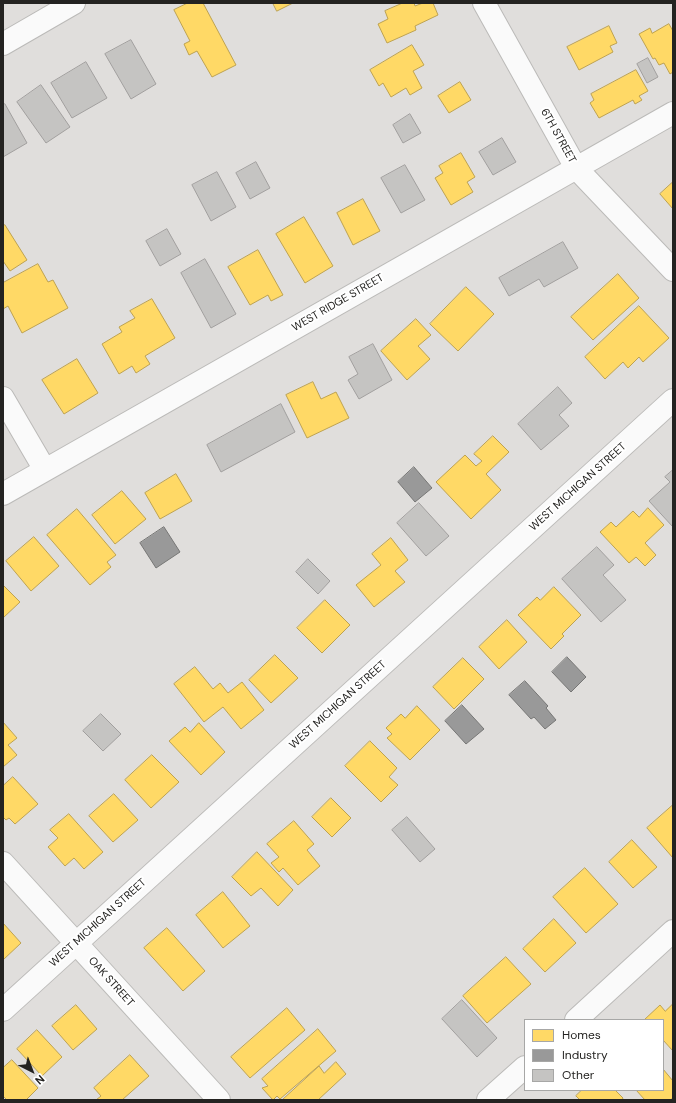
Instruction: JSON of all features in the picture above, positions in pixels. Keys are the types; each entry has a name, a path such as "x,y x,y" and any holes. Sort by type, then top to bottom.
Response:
{"street":[{"path":"3,44 74,3"},
{"name":"6TH STREET","path":"484,3 576,168 673,270"},
{"name":"WEST RIDGE STREET","path":"3,494 673,113"},
{"path":"3,398 46,470"},
{"name":"WEST MICHIGAN STREET","path":"3,1010 673,400"},
{"name":"OAK STREET","path":"3,863 219,1100"},
{"path":"577,1019 673,931"},
{"path":"488,1100 524,1068"}],"building: Homes":[{"path":"188,3 203,3 236,65 212,77 197,51 189,55 184,44 190,41 174,10"},
{"path":"273,3 293,3 277,11"},
{"path":"403,3 414,3 415,6 423,3 433,3 438,15 415,26 416,30 387,43 378,24 388,19 385,11"},
{"path":"669,24 673,31 673,72 670,74 664,63 659,65 655,58 653,59 639,34 650,28 652,33"},
{"path":"609,26 617,43 610,46 613,52 579,70 567,47"},
{"path":"412,45 424,65 413,71 422,88 410,95 406,88 391,97 383,83 379,86 370,70"},
{"path":"636,70 648,91 639,96 642,100 635,104 633,100 599,118 590,103 594,100 591,94"},
{"path":"460,82 471,100 449,113 438,96"},
{"path":"461,153 475,177 467,182 473,192 451,205 435,178 443,173 439,166"},
{"path":"673,182 673,209 660,194"},
{"path":"363,199 380,231 353,245 337,213"},
{"path":"304,217 333,266 305,283 276,234"},
{"path":"5,225 27,260 10,271 3,261 3,226"},
{"path":"258,250 283,295 271,301 268,295 250,305 228,267"},
{"path":"38,264 48,282 53,280 68,308 22,333 8,306 3,309 3,283"},
{"path":"618,274 639,298 593,340 571,317"},
{"path":"466,287 494,314 458,351 430,324"},
{"path":"152,299 175,338 145,356 150,364 136,373 132,366 119,374 102,344 122,332 119,327 135,318 130,311"},
{"path":"639,306 669,338 643,362 639,357 628,368 623,362 605,379 585,357"},
{"path":"416,319 431,335 418,346 430,359 407,380 381,351"},
{"path":"77,359 98,393 64,414 42,380"},
{"path":"313,382 321,399 336,392 349,418 307,438 286,395"},
{"path":"493,436 509,452 486,474 501,490 471,519 436,482 465,455 476,466 482,461 474,454"},
{"path":"176,474 192,501 160,519 145,493"},
{"path":"122,491 146,519 115,544 92,515"},
{"path":"648,508 664,525 645,543 656,555 645,566 636,557 629,563 600,532 611,522 616,527 633,511 639,517"},
{"path":"77,509 116,555 107,562 111,567 90,585 47,535"},
{"path":"34,537 59,566 31,591 6,561"},
{"path":"391,538 408,560 395,571 405,582 374,607 356,585 381,565 372,554"},
{"path":"3,585 20,602 3,618"},
{"path":"554,587 581,615 562,634 564,636 551,649 518,615 537,597 540,600"},
{"path":"325,600 350,625 322,653 297,628"},
{"path":"507,620 527,642 499,669 479,647"},
{"path":"275,655 298,678 271,703 249,680"},
{"path":"463,658 484,679 454,709 433,687"},
{"path":"195,667 213,689 220,683 228,693 242,682 264,710 241,729 223,707 204,722 174,684"},
{"path":"417,706 440,730 410,760 387,738 392,734 386,728 401,714 405,718"},
{"path":"3,722 17,738 8,745 17,755 3,767"},
{"path":"199,723 225,752 201,775 169,741 185,727 190,732"},
{"path":"370,741 397,768 389,777 398,785 381,802 345,766"},
{"path":"152,755 179,782 151,808 125,780"},
{"path":"13,777 38,804 15,824 9,818 6,820 3,817 3,786"},
{"path":"114,794 138,820 113,842 89,816"},
{"path":"331,798 351,818 332,837 312,817"},
{"path":"673,805 673,858 647,828"},
{"path":"69,814 103,852 84,869 74,858 65,866 48,847 58,838 50,830"},
{"path":"294,821 314,844 307,850 320,866 298,885 283,868 279,872 271,863 279,857 267,844"},
{"path":"632,840 657,867 633,888 609,862"},
{"path":"257,852 293,890 278,906 261,888 251,896 232,877"},
{"path":"585,868 618,904 586,933 553,897"},
{"path":"223,892 250,926 223,948 196,915"},
{"path":"554,919 576,943 545,972 523,949"},
{"path":"3,923 21,943 3,960"},
{"path":"167,928 205,971 183,991 144,948"},
{"path":"506,957 531,984 487,1023 463,996"},
{"path":"673,1004 673,1051 664,1041 664,1019 645,1019 660,1005 665,1011"},
{"path":"76,1005 97,1029 73,1050 52,1026"},
{"path":"287,1008 305,1030 250,1078 231,1057"},
{"path":"318,1029 336,1051 280,1099 277,1096 273,1100 262,1088 268,1086 262,1079"},
{"path":"37,1030 62,1057 42,1076 17,1049"},
{"path":"130,1055 149,1076 122,1100 96,1100 101,1096 94,1088"},
{"path":"12,1060 38,1088 26,1100 7,1100 3,1096 3,1068"},
{"path":"336,1062 346,1074 318,1100 282,1100 319,1066 324,1073"},
{"path":"664,1070 673,1081 673,1098 670,1100 645,1100 637,1091 664,1091"},
{"path":"581,1091 616,1091 623,1098 622,1100 580,1100 576,1096"}],"building: Industry":[{"path":"414,467 432,488 415,502 398,482"},
{"path":"164,527 180,552 156,568 140,543"},
{"path":"567,657 586,677 571,692 552,672"},
{"path":"525,681 548,706 546,708 556,720 545,729 534,717 531,719 509,695"},
{"path":"462,705 484,729 466,744 445,721"}],"building: Other":[{"path":"131,40 156,84 131,99 105,54"},
{"path":"648,58 658,77 647,83 637,64"},
{"path":"86,62 107,98 72,118 51,83"},
{"path":"41,85 70,127 46,143 17,102"},
{"path":"5,104 27,143 3,157 3,105"},
{"path":"410,114 421,133 403,143 393,125"},
{"path":"502,138 516,162 493,175 479,152"},
{"path":"256,162 270,188 250,199 236,173"},
{"path":"405,165 425,200 401,213 381,178"},
{"path":"217,172 236,207 211,221 192,185"},
{"path":"167,229 181,254 160,266 146,241"},
{"path":"563,242 578,268 544,287 539,279 509,296 499,278"},
{"path":"205,259 236,314 211,328 181,273"},
{"path":"373,344 392,380 359,399 348,380 358,374 349,357"},
{"path":"558,387 572,403 559,415 569,426 541,450 518,424"},
{"path":"281,404 295,432 221,472 207,445"},
{"path":"673,470 673,527 649,501 670,482 665,477"},
{"path":"419,503 449,536 426,556 397,523"},
{"path":"597,547 614,565 603,575 626,600 601,622 562,579"},
{"path":"308,559 330,581 318,594 296,572"},
{"path":"101,714 121,734 103,751 83,731"},
{"path":"407,817 435,849 420,862 392,830"},
{"path":"462,1000 497,1038 477,1057 442,1019"}]}
